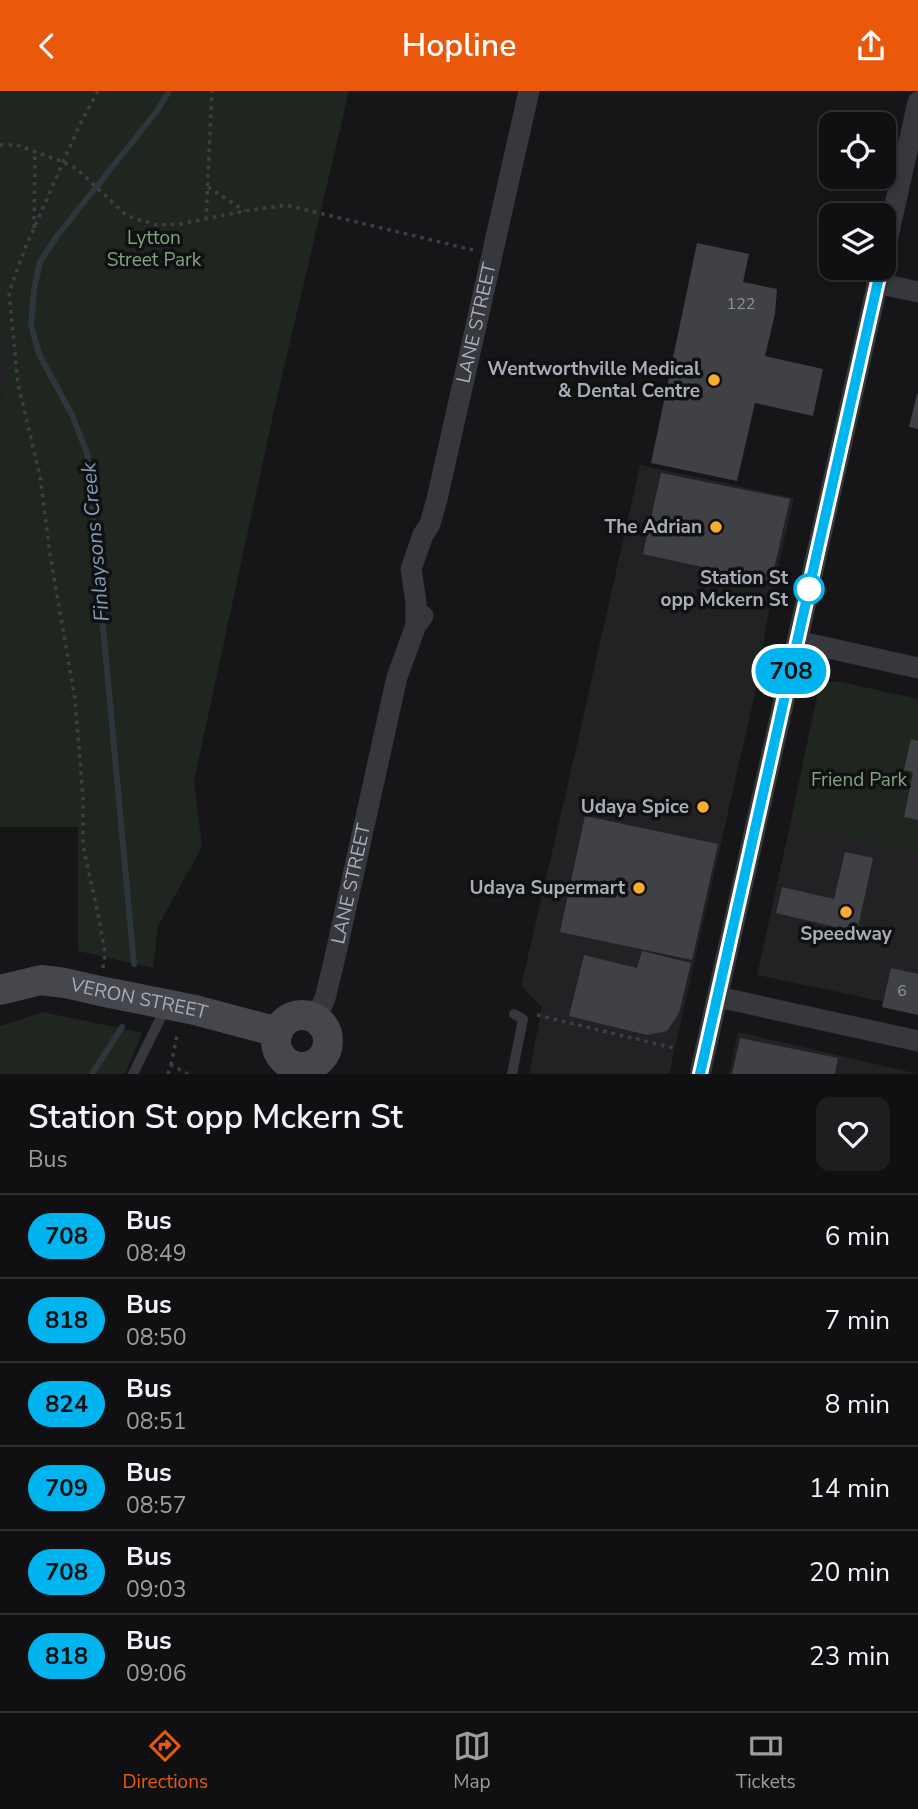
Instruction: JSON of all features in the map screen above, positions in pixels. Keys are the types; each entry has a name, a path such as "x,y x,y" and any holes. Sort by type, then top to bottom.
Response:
{"street":[{"name":"LANE STREET","path":"316,1019 325,998 333,966 397,677 416,625 425,613 426,600 417,553 438,499 529,91"},
{"path":"895,203 918,102"},
{"path":"700,1074 878,280"},
{"path":"890,280 918,292"},
{"path":"797,641 918,668"},
{"name":"VERON STREET","path":"0,990 33,981 53,981 195,1010 278,1032"},
{"path":"718,997 918,1041"},
{"path":"303,1015 316,1019 326,1030 326,1053 319,1061 303,1070 287,1062 279,1054 276,1043 278,1032 292,1017 303,1015"}],"lane":[{"path":"133,1074 167,1005"},
{"path":"512,1074 523,1019 514,1014"}],"path":[{"path":"99,91 79,126 24,251 9,292 18,384 40,476 50,554 75,699 83,798 83,845 99,919 105,954 104,965"},
{"path":"206,220 212,91"},
{"path":"0,145 17,145 77,169 127,216 157,225 206,220 286,205 492,255"},
{"path":"34,230 35,151"},
{"path":"207,187 245,211"},
{"path":"530,1013 678,1049"},
{"path":"168,1074 177,1036"},
{"path":"171,1065 188,1074"}],"shaded area":[{"path":"0,333 6,337 6,373 0,404"},
{"path":"640,465 794,498 772,593 754,697 669,1074 529,1074 542,1007 521,986"},
{"path":"790,825 918,853 918,1009 757,975"},
{"path":"738,1032 918,1074 729,1074"}],"green space":[{"name":"Lytton Street Park","path":"0,91 349,91 275,406 194,781 202,847 158,926 153,968 78,951 78,827 0,827 0,404 6,373 6,338 0,333"},
{"name":"Friend Park","path":"828,682 840,682 918,699 918,853 790,825 818,691"},
{"path":"43,1012 142,1033 125,1074 0,1074 0,1026"}],"building":[{"name":"Wentworthville Medical & Dental Centre","path":"697,243 749,254 743,282 777,289 775,314 765,356 823,369 813,416 755,403 737,481 651,463"},
{"path":"918,394 918,429 909,427"},
{"name":"The Adrian","path":"661,473 790,499 771,582 643,554"},
{"path":"911,739 918,741 918,820 904,817 913,772 904,770"},
{"name":"Udaya Supermart","path":"585,816 718,844 692,960 560,932"},
{"path":"845,852 873,858 857,932 776,913 782,887 834,899"},
{"path":"642,951 691,963 679,1013 667,1031 647,1035 569,1016 584,955 637,968"},
{"path":"891,968 918,974 918,1015 882,1007"},
{"path":"740,1038 838,1058 835,1074 732,1074"}],"waterway":[{"name":"Finlaysons Creek","path":"134,964 87,453 72,415 39,354 31,325 40,262 57,236 157,111 169,91"},
{"name":"Finlaysons Creek","path":"92,1074 122,1027"}],"bus line":[{"name":"708","path":"700,1074 878,280"}],"place":[{"name":"Wentworthville Medical & Dental Centre","path":"714,380"},
{"name":"The Adrian","path":"716,527"},
{"name":"Station St opp Mckern St","path":"809,589"},
{"name":"Udaya Spice","path":"703,807"},
{"name":"Udaya Supermart","path":"639,888"},
{"name":"Speedway","path":"846,912"}]}
